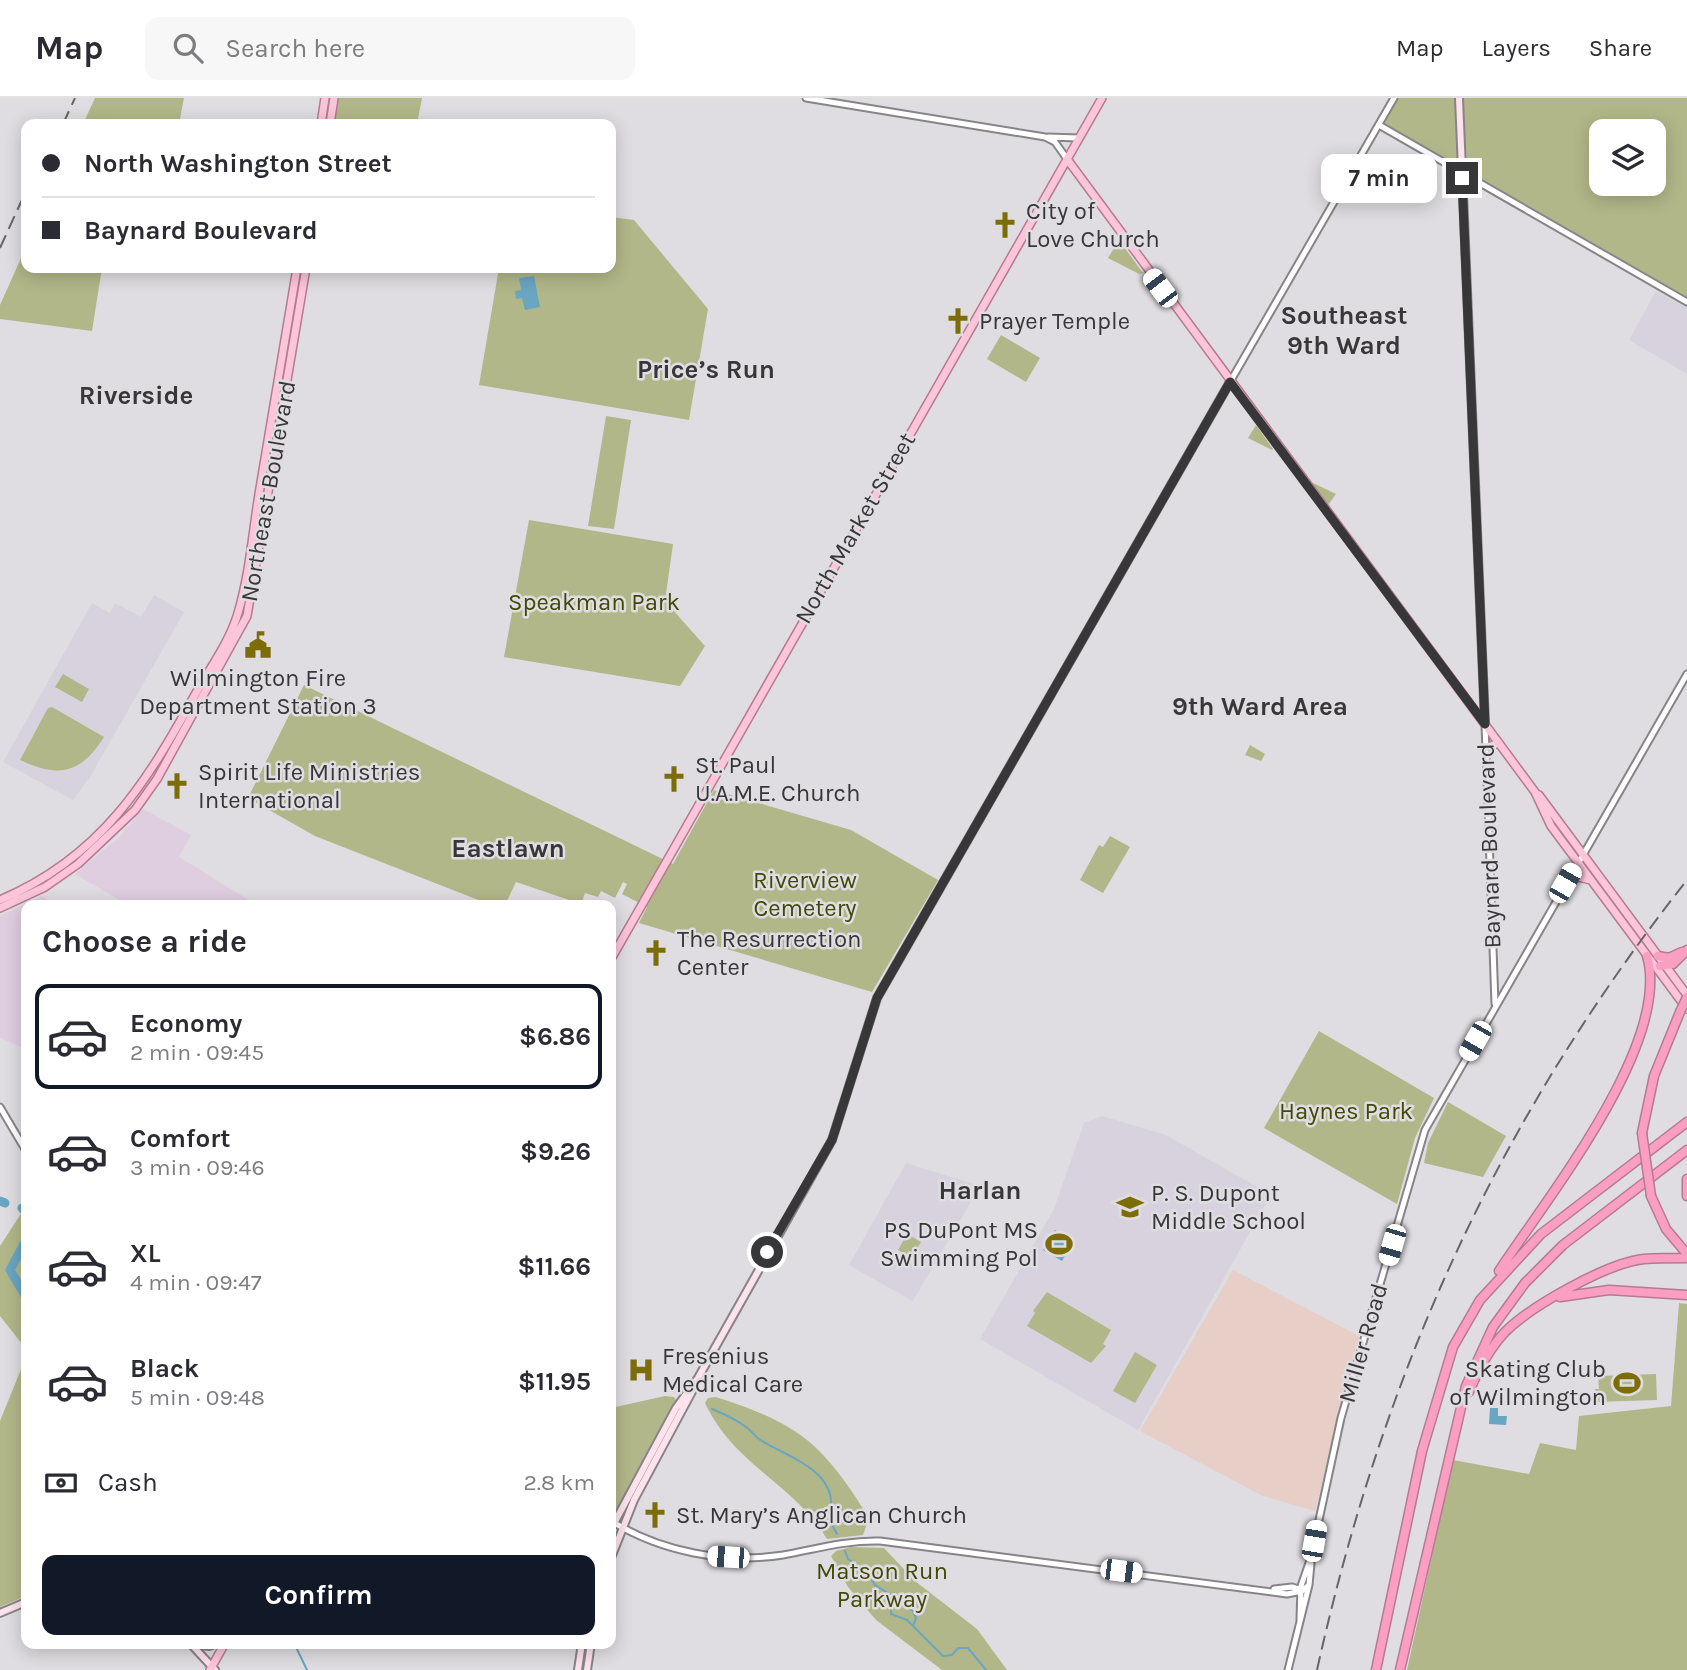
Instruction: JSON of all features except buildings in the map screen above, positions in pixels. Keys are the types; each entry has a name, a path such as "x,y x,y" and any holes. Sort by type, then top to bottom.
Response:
{"highway":[{"path":"1661,963 1676,962 1687,949"},
{"path":"1376,1670 1433,1408 1453,1347 1480,1300 1621,1080 1643,1027 1652,992 1653,975 1647,956"},
{"path":"1686,1254 1666,1229 1650,1196 1642,1133 1654,1076 1687,997"},
{"path":"1480,1300 1541,1234 1687,1122"},
{"path":"1400,1670 1446,1461 1474,1364 1511,1301 1563,1245 1687,1150"},
{"path":"1687,1179 1687,1196"},
{"path":"1446,1461 1468,1395 1492,1348 1524,1316 1602,1271 1644,1259 1686,1254"},
{"path":"1554,1298 1609,1290 1687,1295"}],"main road":[{"path":"326,119 329,98"},
{"name":"North Market Street","path":"616,950 1102,98"},
{"name":"Baynard Boulevard","path":"1459,98 1485,724"},
{"path":"1067,159 1535,792 1584,853 1683,1010"},
{"name":"Northeast Boulevard","path":"160,759 238,614 296,273"},
{"name":"Northeast Boulevard","path":"0,908 45,887 78,864 109,838 140,803 157,779 247,616 305,273"},
{"path":"616,1517 676,1409 698,1378 832,1140 877,998 1230,382"},
{"path":"270,429 272,444 267,472 271,478"},
{"path":"1485,748 1499,743"},
{"path":"140,803 141,795 155,774 160,759"},
{"path":"0,900 48,875 100,835 127,805 160,759"},
{"path":"1535,792 1551,826 1591,880 1661,963"},
{"path":"1578,862 1587,866 1687,997"},
{"path":"1565,883 1578,877 1591,880"},
{"path":"616,1544 634,1500 688,1405 698,1378"},
{"path":"0,1613 21,1604"},
{"path":"195,1649 213,1669 222,1649"},
{"path":"578,1670 581,1649"},
{"path":"587,1670 590,1649"}],"street":[{"path":"806,98 1045,137 1079,138"},
{"path":"1230,382 1394,98"},
{"path":"1378,125 1687,302"},
{"path":"1045,137 1055,142 1067,159"},
{"name":"Miller Road","path":"1288,1670 1300,1620 1302,1592 1309,1585 1311,1557 1341,1418 1421,1140 1444,1094 1687,674"},
{"name":"Baynard Boulevard","path":"1485,724 1495,1007"},
{"path":"0,1107 21,1143"},
{"path":"616,1526 668,1546 714,1556 768,1557 853,1541 883,1541 1302,1592"},
{"name":"Miller Road","path":"1300,1620 1304,1575 1311,1557"},
{"path":"1283,1590 1304,1575"},
{"path":"1283,1590 1294,1598 1300,1608"}],"shaded area":[{"path":"1656,291 1687,308 1687,374 1629,340"},
{"path":"154,595 184,612 90,777 73,800 3,762 92,603 110,613 115,603 141,617"},
{"path":"143,809 191,835 179,857 249,900 116,900 75,874 118,838"},
{"path":"21,906 21,1047 0,1038 0,916"},
{"name":"P. S. Dupont Middle School","path":"1102,1116 1166,1135 1271,1195 1138,1430 980,1339 1054,1209 1084,1123"},
{"path":"906,1163 980,1186 913,1301 849,1265"},
{"path":"1233,1270 1359,1336 1315,1511 1263,1496 1140,1431"}],"green space":[{"path":"95,98 184,98 180,119 85,119"},
{"path":"336,98 422,98 418,119 334,119"},
{"path":"1398,98 1687,98 1687,297 1384,123"},
{"path":"616,218 634,220 708,309 689,420 479,385 498,273 616,273"},
{"path":"1119,240 1143,273 1139,274 1108,258"},
{"path":"21,258 21,273 101,273 92,331 0,319 0,305"},
{"path":"1001,335 1040,358 1026,382 987,359"},
{"path":"606,416 631,420 614,529 588,526"},
{"path":"1256,425 1273,449 1272,450 1248,438"},
{"path":"1311,482 1336,494 1329,504 1327,503"},
{"name":"Speakman Park","path":"529,520 673,544 665,601 705,646 680,686 504,657"},
{"path":"63,674 89,689 82,702 55,687"},
{"name":"Riverview Cemetery","path":"304,685 673,864 714,790 851,830 938,880 872,992 639,923 647,907 622,894 627,884 623,882 615,898 601,891 598,897 585,893 582,900 569,900 516,882 507,900 478,900 315,836 248,798"},
{"path":"52,707 104,737 87,759 68,769 46,769 20,760 48,708"},
{"path":"1250,745 1265,754 1261,761 1245,755"},
{"path":"1110,836 1130,847 1103,893 1080,880 1099,845 1103,847"},
{"name":"Haynes Park","path":"1319,1031 1434,1098 1415,1138 1397,1204 1264,1128"},
{"name":"Haynes Park","path":"1448,1102 1506,1136 1483,1177 1424,1163 1428,1143"},
{"path":"21,1214 21,1343 0,1316 0,1246"},
{"path":"907,1234 921,1242 912,1257 898,1250"},
{"path":"1047,1292 1111,1330 1103,1344 1106,1346 1091,1363 1027,1326 1035,1313 1033,1311"},
{"path":"1679,1303 1687,1304 1687,1670 1407,1670 1453,1460 1529,1474 1540,1443 1576,1450 1579,1416 1671,1406"},
{"path":"1135,1352 1157,1365 1135,1403 1113,1391"},
{"path":"21,1369 21,1598 0,1607 0,1421"},
{"name":"Skating Club of Wilmington","path":"1656,1374 1657,1400 1594,1402 1595,1389 1599,1389 1598,1376"},
{"path":"665,1396 674,1397 677,1402 616,1512 616,1407"},
{"name":"Matson Run Parkway","path":"716,1397 769,1417 807,1440 823,1454 869,1518 863,1535 827,1539 798,1503 747,1459 717,1424 705,1403 708,1398"},
{"name":"Matson Run Parkway","path":"851,1547 884,1548 915,1581 977,1629 1007,1670 942,1670 876,1620 848,1587 831,1556 836,1551"}],"water":[{"path":"534,276 540,307 525,310 522,298 516,299 515,291 521,290 519,278"},
{"name":"PS DuPont MS Swimming Pol","path":"1055,1230 1073,1241 1062,1261 1043,1250"},
{"path":"1490,1408 1498,1408 1498,1416 1507,1416 1506,1425 1489,1424"}],"waterway":[{"path":"0,1201 5,1203"},
{"path":"21,1249 10,1270 21,1289"},
{"path":"712,1409 738,1422 760,1440 800,1461 822,1479 829,1490 829,1519 837,1534"},
{"path":"845,1551 848,1559 867,1572 875,1585 891,1595 891,1614 907,1620 943,1656 952,1655 958,1648 968,1648 986,1670"},
{"path":"891,1595 913,1611 916,1618 913,1626"},
{"path":"297,1649 307,1670"}],"railway":[{"path":"65,119 75,98"},
{"path":"0,248 21,202"},
{"path":"1317,1670 1344,1561 1376,1455 1413,1353 1456,1253 1504,1157 1559,1062 1620,970 1687,880"}],"place":[{"name":"City of Love Church","path":"1005,225"},
{"name":"Prayer Temple","path":"958,321"},
{"name":"Wilmington Fire Department Station 3","path":"258,645"},
{"name":"St. Paul U.A.M.E. Church","path":"674,779"},
{"name":"Spirit Life Ministries International","path":"177,786"},
{"name":"The Resurrection Center","path":"656,953"},
{"name":"P. S. Dupont Middle School","path":"1130,1207"},
{"name":"PS DuPont MS Swimming Pol","path":"1059,1244"},
{"name":"Fresenius Medical Care","path":"641,1370"},
{"name":"Skating Club of Wilmington","path":"1627,1383"},
{"name":"St. Mary’s Anglican Church","path":"655,1515"}],"district":[{"name":"Southeast 9th Ward","path":"1344,330"},
{"name":"Price’s Run","path":"706,369"},
{"name":"Riverside","path":"136,395"},
{"name":"9th Ward Area","path":"1260,706"},
{"name":"Eastlawn","path":"508,848"},
{"name":"Harlan","path":"980,1190"}],"route":[{"path":"767,1252 832,1140 877,998 1230,382 1485,724 1462,178"}]}
